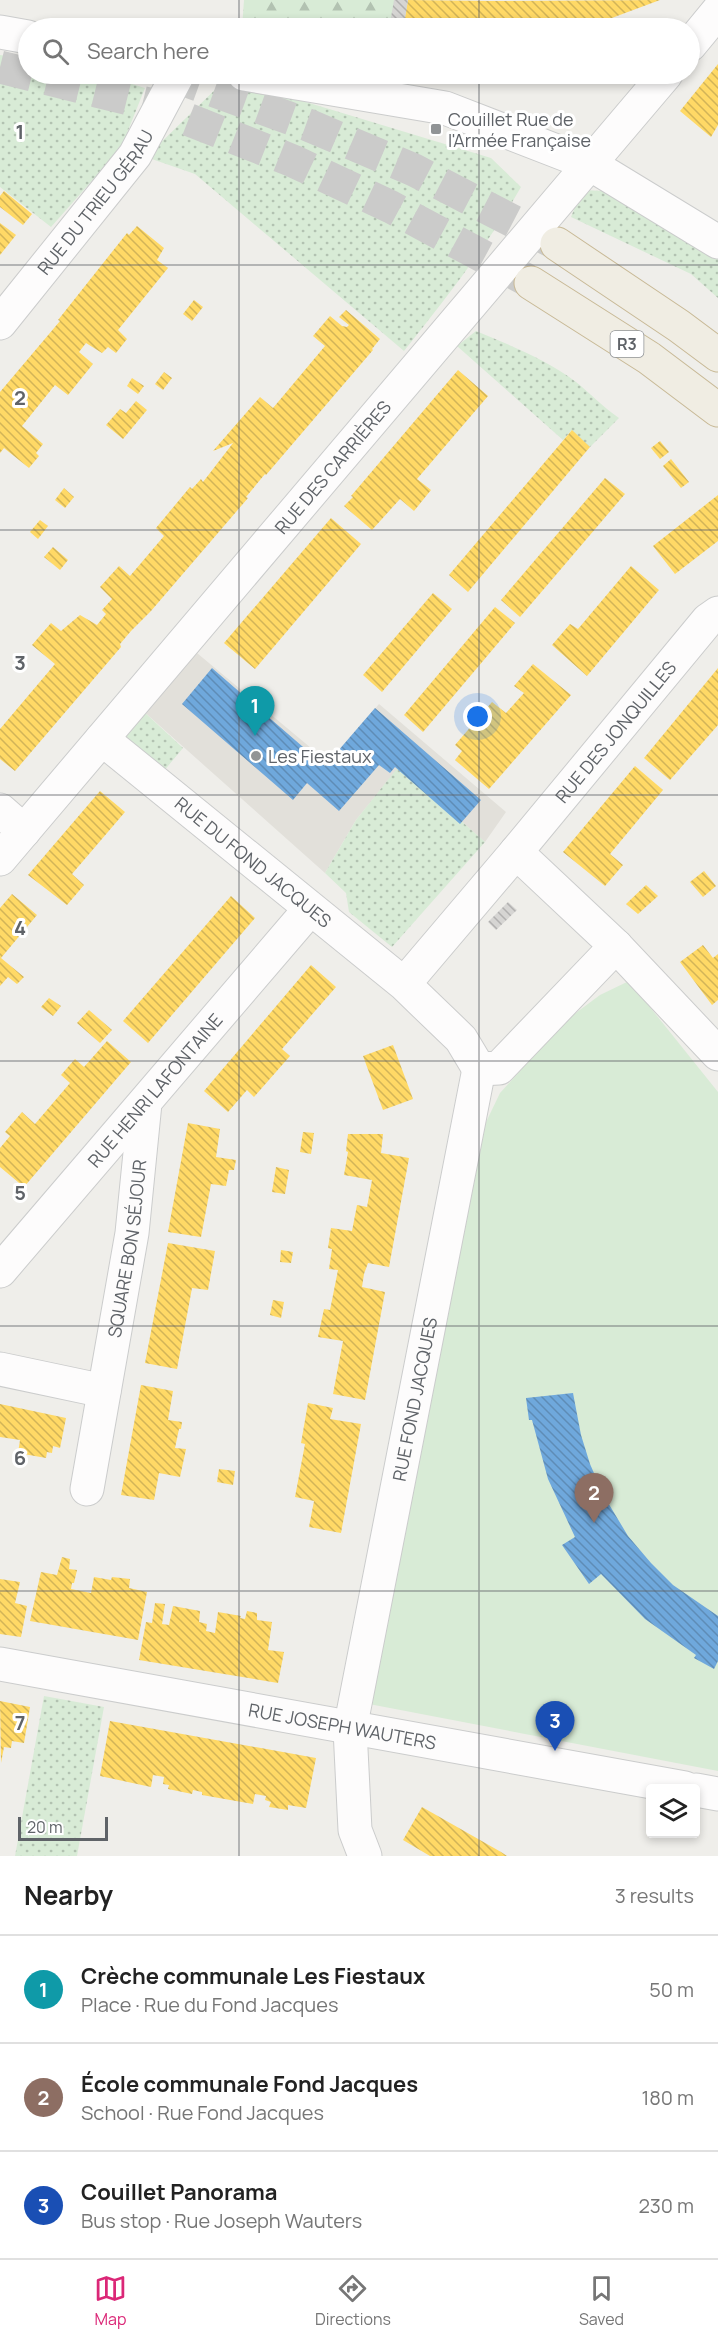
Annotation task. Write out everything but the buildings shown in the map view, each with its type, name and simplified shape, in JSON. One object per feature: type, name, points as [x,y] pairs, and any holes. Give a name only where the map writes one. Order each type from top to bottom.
[{"type":"highway","name":"R3","points":[[557,244],[718,355]]},
{"type":"highway","name":"R3","points":[[531,283],[650,358],[718,410]]},
{"type":"street","points":[[700,33],[718,11]]},
{"type":"street","points":[[0,32],[18,35]]},
{"type":"street","name":"RUE DU TRIEU GÉRAU","points":[[0,323],[135,155],[173,84]]},
{"type":"street","points":[[303,84],[445,108],[590,164],[718,242]]},
{"type":"street","name":"RUE DES CARRIÈRES","points":[[0,859],[658,84]]},
{"type":"street","name":"RUE DES JONQUILLES","points":[[404,984],[708,621],[718,614]]},
{"type":"street","name":"RUE DU FOND JACQUES","points":[[102,739],[404,984],[461,1039],[479,1069]]},
{"type":"street","points":[[0,810],[24,831]]},
{"type":"street","points":[[516,852],[616,946],[718,1054]]},
{"type":"street","name":"RUE HENRI LAFONTAINE","points":[[0,1270],[310,909]]},
{"type":"street","points":[[479,1069],[499,1068],[616,946]]},
{"type":"street","name":"RUE FOND JACQUES","points":[[365,1856],[355,1830],[350,1729],[479,1069]]},
{"type":"street","name":"SQUARE BON SÉJOUR","points":[[87,1489],[132,1233],[145,1103]]},
{"type":"street","points":[[0,1369],[104,1391]]},
{"type":"street","name":"RUE JOSEPH WAUTERS","points":[[0,1664],[662,1784]]},
{"type":"street","points":[[700,1791],[718,1794]]},
{"type":"shaded area","name":"Les Fiestaux","points":[[197,653],[329,763],[379,704],[506,812],[485,842],[399,767],[356,820],[325,873],[142,710]]},
{"type":"green space","points":[[244,0],[408,0],[404,18],[243,18]]},
{"type":"green space","points":[[0,55],[18,58],[18,84],[132,84],[145,88],[121,148],[51,227],[0,187]]},
{"type":"green space","points":[[221,84],[247,84],[491,158],[521,187],[480,251],[404,351],[195,174],[146,157]]},
{"type":"green space","points":[[582,190],[605,191],[718,256],[718,298],[691,274],[571,217]]},
{"type":"green space","points":[[476,331],[552,366],[576,382],[619,418],[590,447],[571,431],[563,440],[457,346]]},
{"type":"green space","points":[[142,710],[183,748],[163,772],[121,735]]},
{"type":"green space","points":[[399,766],[485,842],[392,947],[349,912],[346,893],[325,873],[356,820]]},
{"type":"green space","points":[[629,981],[718,1092],[718,1771],[369,1704],[476,1143],[500,1093],[565,1021],[600,995]]},
{"type":"green space","points":[[44,1696],[104,1707],[77,1856],[15,1856]]},
{"type":"tunnel","points":[[0,67],[18,71]]},
{"type":"tunnel","points":[[68,84],[149,104],[293,161],[391,207],[527,280]]},
{"type":"tunnel","points":[[195,84],[308,125],[414,170],[557,244]]},
{"type":"place","name":"Couillet Rue de l'Armée Française","points":[[436,129]]},
{"type":"place","name":"Crèche communale Les Fiestaux","points":[[255,736]]},
{"type":"place","name":"Les Fiestaux","points":[[256,756]]},
{"type":"place","name":"École communale Fond Jacques","points":[[594,1523]]},
{"type":"place","name":"Couillet Panorama","points":[[555,1751]]}]
